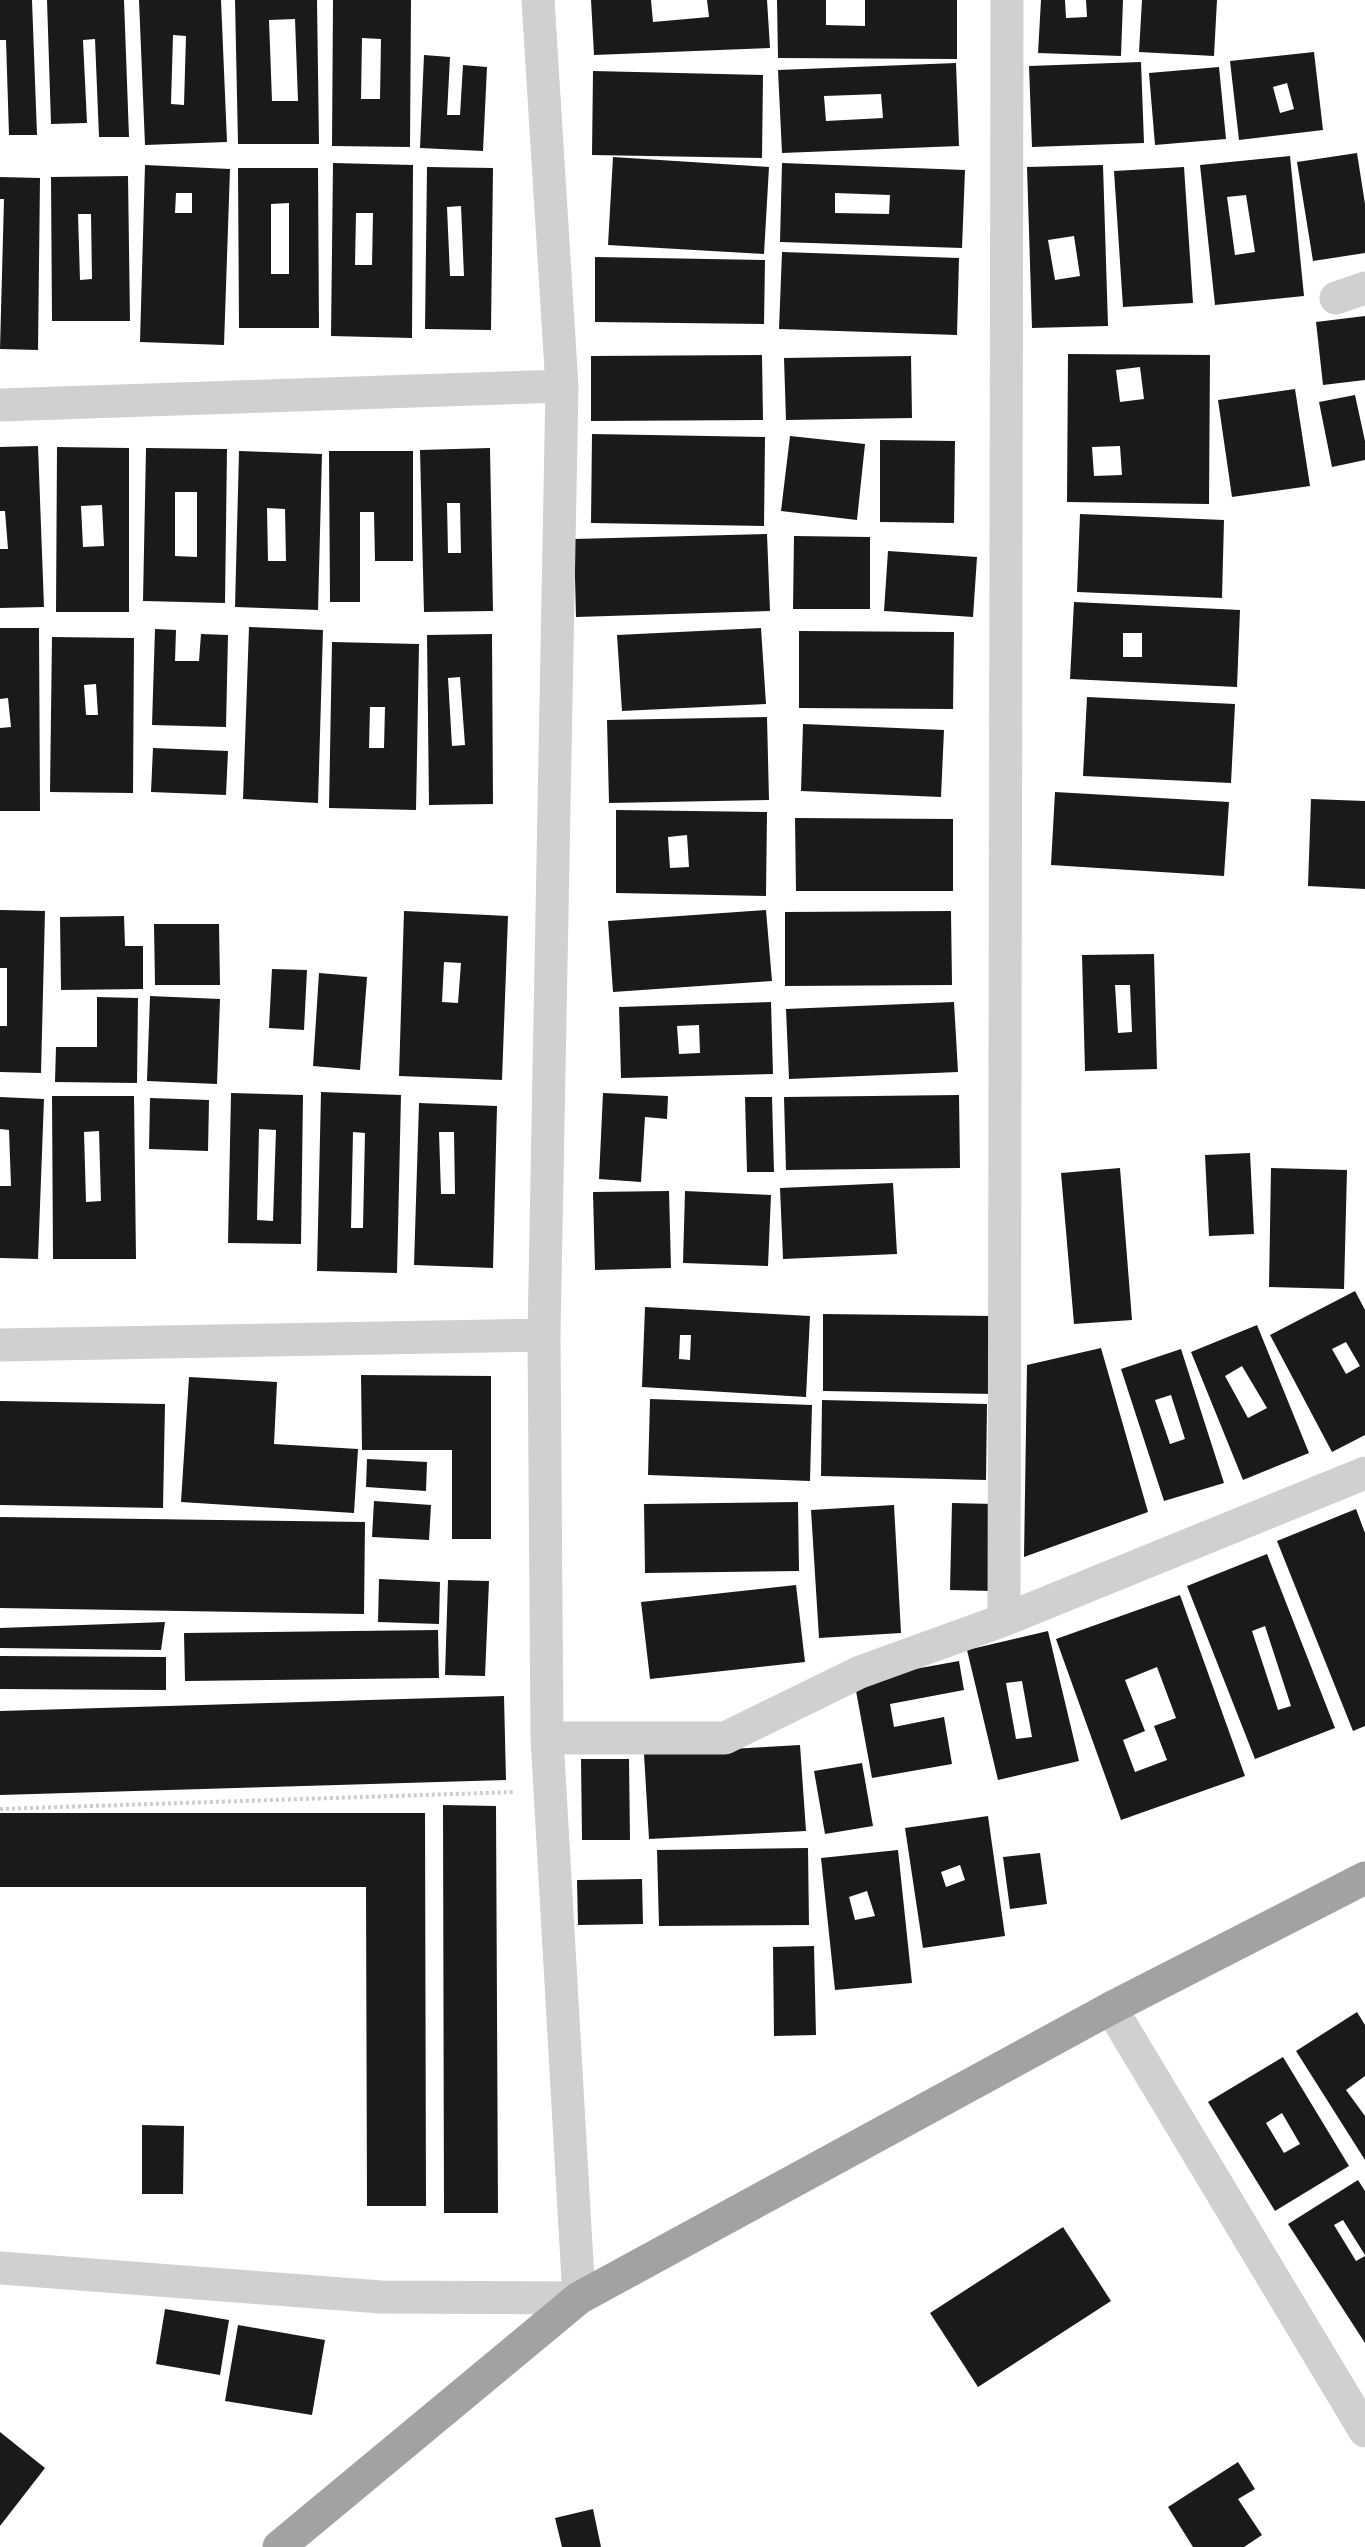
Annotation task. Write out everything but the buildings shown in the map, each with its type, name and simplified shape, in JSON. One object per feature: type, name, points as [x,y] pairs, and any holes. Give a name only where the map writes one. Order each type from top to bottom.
[{"type":"highway","points":[[279,2547],[579,2298],[1111,2008],[1365,1878]]},
{"type":"street","points":[[0,2268],[381,2297],[579,2298],[547,1738],[544,1335],[562,386],[538,0]]},
{"type":"street","points":[[1004,1620],[1007,0]]},
{"type":"street","points":[[0,405],[562,386]]},
{"type":"street","points":[[0,1345],[544,1335]]},
{"type":"street","points":[[547,1738],[725,1738],[860,1672],[1004,1620],[1365,1473]]},
{"type":"street","points":[[1111,2008],[1363,2424]]},
{"type":"path","points":[[0,1809],[550,1791]]}]
